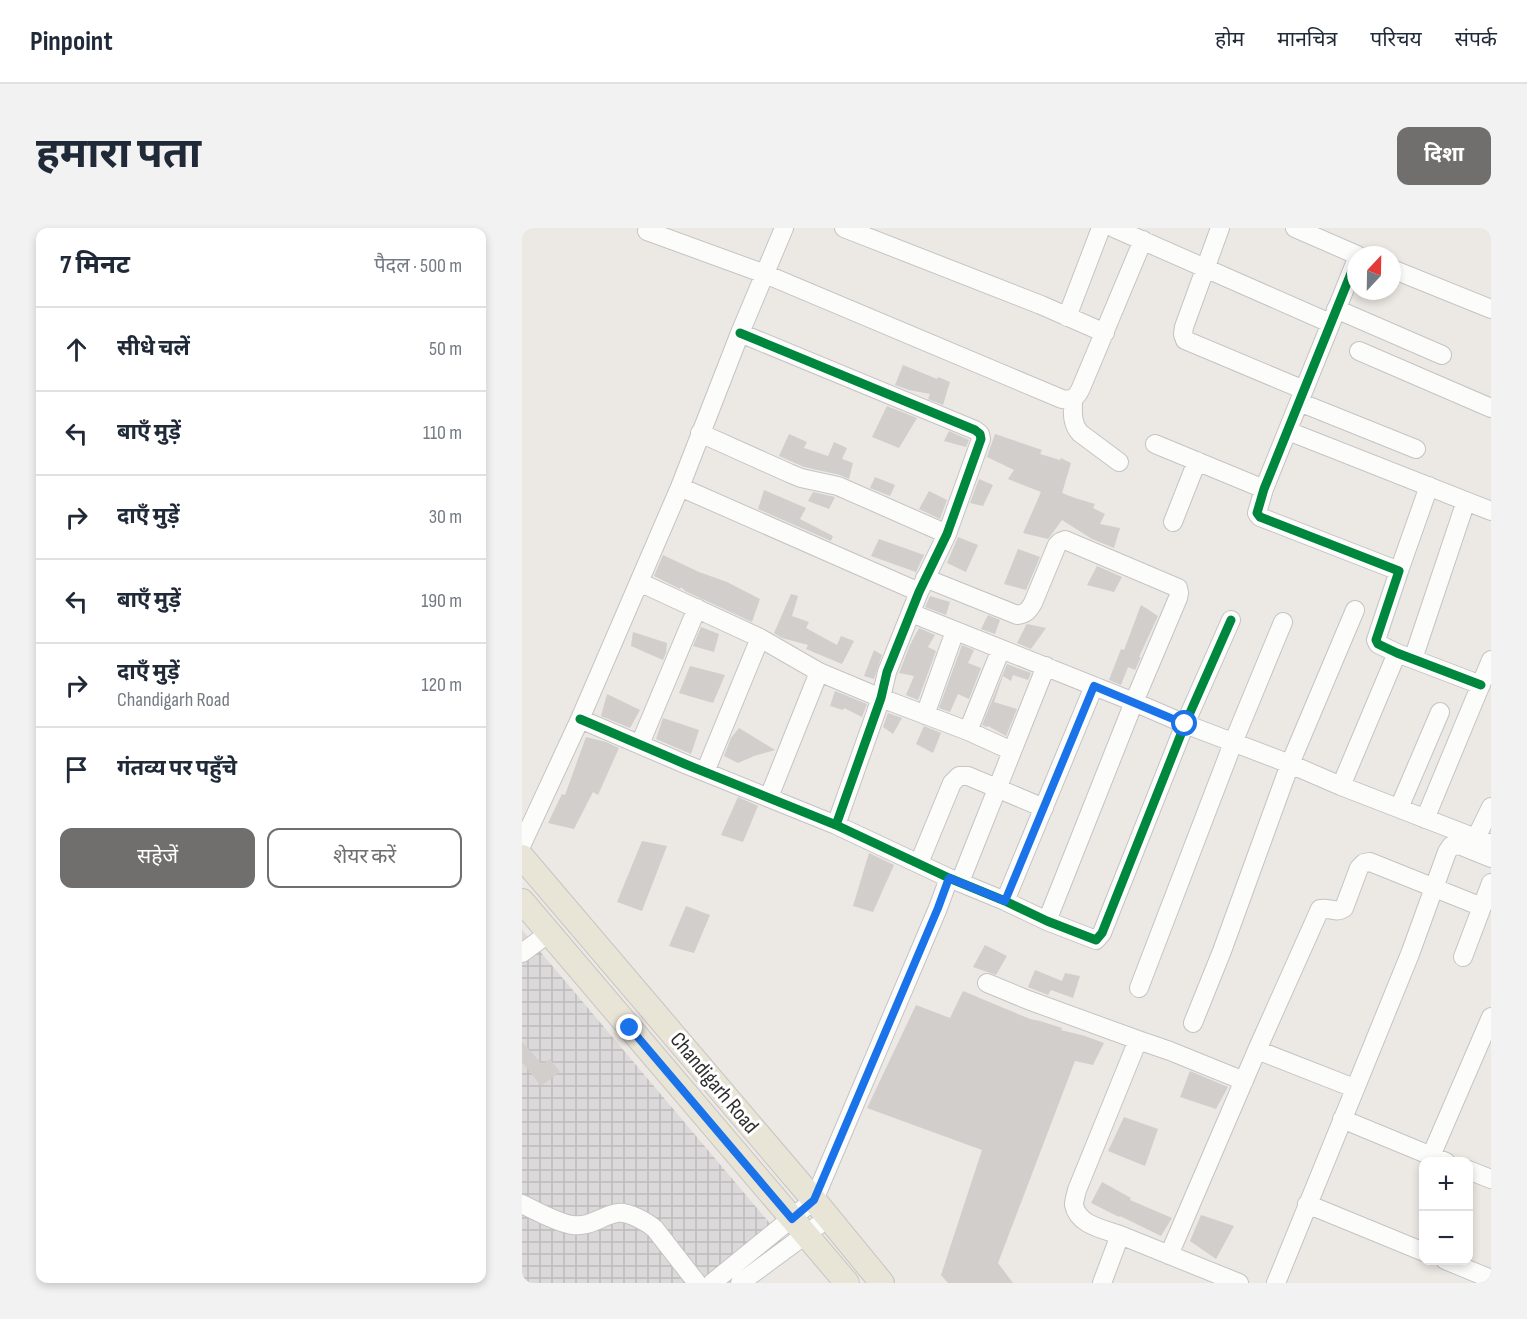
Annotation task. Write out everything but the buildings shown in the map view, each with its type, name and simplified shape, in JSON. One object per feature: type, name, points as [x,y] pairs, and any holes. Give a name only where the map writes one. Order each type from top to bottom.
[{"type":"main road","name":"Chandigarh Road","points":[[522,857],[882,1283]]},
{"type":"main road","name":"Chandigarh Road","points":[[522,901],[847,1283]]},
{"type":"street","points":[[522,844],[580,719],[680,487],[784,228]]},
{"type":"street","points":[[844,228],[1105,333]]},
{"type":"street","points":[[1068,317],[1101,228]]},
{"type":"street","points":[[1114,228],[1205,268],[1442,355]]},
{"type":"street","points":[[1220,228],[1184,327],[1185,340],[1416,449]]},
{"type":"street","points":[[1295,228],[1347,250]]},
{"type":"street","points":[[647,231],[765,274],[1068,400],[1077,395],[1081,388],[1143,240]]},
{"type":"street","points":[[1401,273],[1491,309]]},
{"type":"street","points":[[1347,283],[1264,489],[1257,513],[1260,517],[1400,571]]},
{"type":"street","points":[[740,333],[964,426],[980,434],[981,439],[947,534],[922,585],[887,672],[881,698],[836,825]]},
{"type":"street","points":[[1359,351],[1491,408]]},
{"type":"street","points":[[1073,398],[1075,428],[1119,462]]},
{"type":"street","points":[[1288,431],[1491,511]]},
{"type":"street","points":[[700,433],[801,478],[838,486],[947,534]]},
{"type":"street","points":[[1155,444],[1264,489]]},
{"type":"street","points":[[1173,522],[1197,461]]},
{"type":"street","points":[[1429,486],[1376,639],[1383,647],[1481,685]]},
{"type":"street","points":[[680,487],[922,585],[1017,615],[1024,614],[1034,603],[1057,545],[1065,540],[1178,588],[1178,598],[1047,921]]},
{"type":"street","points":[[1341,786],[1405,656],[1466,501]]},
{"type":"street","points":[[639,582],[760,638],[819,672],[968,731],[1012,751]]},
{"type":"street","points":[[640,744],[697,608]]},
{"type":"street","points":[[1193,1023],[1222,951],[1290,764],[1355,609]]},
{"type":"street","points":[[912,614],[1483,841],[1491,807]]},
{"type":"street","points":[[580,719],[836,825],[954,880],[1096,940],[1100,937],[1185,724],[1231,620]]},
{"type":"street","points":[[1139,988],[1233,743],[1283,622]]},
{"type":"street","points":[[925,715],[955,631]]},
{"type":"street","points":[[705,772],[760,638]]},
{"type":"street","points":[[968,731],[1001,649]]},
{"type":"street","points":[[1425,819],[1491,660]]},
{"type":"street","points":[[711,1283],[799,1226],[821,1209],[938,908],[998,789],[1046,666]]},
{"type":"street","points":[[769,797],[819,672]]},
{"type":"street","points":[[1005,901],[1094,686]]},
{"type":"street","points":[[1399,808],[1440,712]]},
{"type":"street","points":[[918,863],[952,783],[959,776],[968,776],[1044,808]]},
{"type":"street","points":[[1276,1283],[1410,954],[1447,852],[1451,846],[1459,845],[1491,858]]},
{"type":"street","points":[[1169,1255],[1320,909],[1339,911],[1344,908],[1359,868],[1364,863],[1370,862],[1482,907]]},
{"type":"street","points":[[1463,957],[1491,883]]},
{"type":"street","points":[[522,953],[549,933]]},
{"type":"street","points":[[987,983],[1244,1081]]},
{"type":"street","points":[[1440,1157],[1491,1017]]},
{"type":"street","points":[[1138,1040],[1077,1190],[1074,1203],[1079,1216],[1092,1225],[1239,1283]]},
{"type":"street","points":[[1257,1050],[1354,1088]]},
{"type":"street","points":[[1342,1119],[1434,1157]]},
{"type":"street","points":[[1473,1172],[1491,1179]]},
{"type":"street","points":[[522,1204],[571,1226],[586,1226],[625,1212],[655,1229],[697,1283]]},
{"type":"street","points":[[1307,1204],[1419,1250]]},
{"type":"street","points":[[740,1283],[799,1226]]},
{"type":"street","points":[[1102,1283],[1120,1235]]},
{"type":"street","points":[[1457,1265],[1491,1279]]},
{"type":"shaded area","points":[[522,930],[789,1246],[741,1283],[522,1283]]},
{"type":"cycle path","points":[[1347,283],[1264,489],[1257,513],[1260,517],[1399,571],[1376,640],[1378,644],[1481,685]]},
{"type":"cycle path","points":[[740,333],[975,430],[980,434],[981,439],[947,534],[919,592],[887,672],[881,698],[836,825]]},
{"type":"cycle path","points":[[580,719],[836,825],[949,878],[1096,940],[1102,933],[1185,724],[1231,620]]},
{"type":"route","points":[[630,1028],[792,1219],[814,1200],[949,878],[1005,901],[1094,686],[1185,724]]}]
